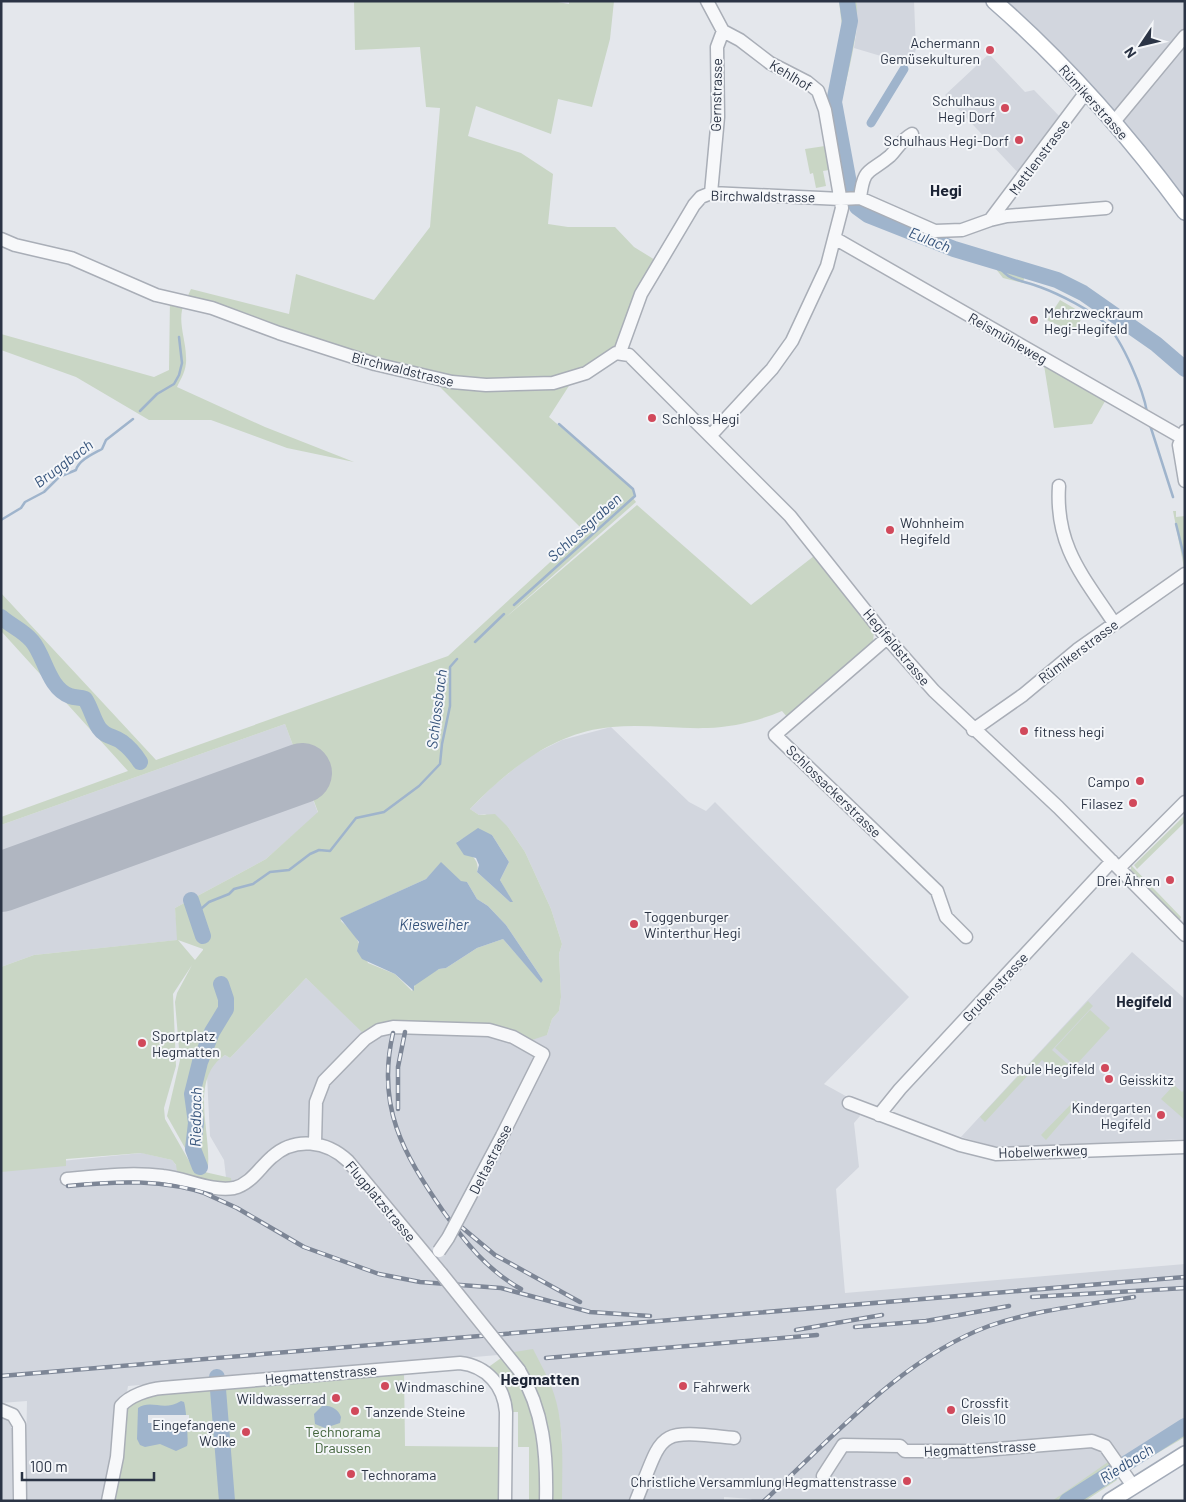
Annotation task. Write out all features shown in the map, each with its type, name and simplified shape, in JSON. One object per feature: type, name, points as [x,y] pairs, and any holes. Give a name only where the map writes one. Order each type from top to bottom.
[{"type":"main road","name":"Rümikerstrasse","points":[[994,1],[1086,92],[1185,212]]},
{"type":"main road","points":[[1110,1501],[1129,1480],[1185,1454]]},
{"type":"street","points":[[707,1],[723,31]]},
{"type":"street","name":"Gernstrasse","points":[[711,193],[718,117],[717,47],[723,31]]},
{"type":"street","name":"Kehlhof","points":[[723,31],[740,40],[775,66],[807,82],[818,91],[851,198]]},
{"type":"street","points":[[1113,123],[1185,36]]},
{"type":"street","name":"Mettlenstrasse","points":[[990,220],[1086,92]]},
{"type":"street","points":[[711,435],[788,348],[824,273],[851,198],[867,171],[889,156],[900,142],[912,134]]},
{"type":"street","name":"Birchwaldstrasse","points":[[1,239],[15,245],[71,258],[156,295],[212,308],[279,333],[376,364],[452,382],[486,385],[553,383],[580,375],[620,352],[641,294],[694,205],[701,197],[711,193],[851,198]]},
{"type":"street","name":"Mettlenstrasse","points":[[851,198],[936,231],[962,230],[1007,216],[1106,208]]},
{"type":"street","name":"Reismühleweg","points":[[836,238],[1183,434],[1179,447],[1185,481]]},
{"type":"street","name":"Hegifeldstrasse","points":[[620,352],[627,354],[639,363],[790,516],[888,638],[930,686],[974,730],[1058,807],[1185,935]]},
{"type":"street","points":[[1059,486],[1058,514],[1065,541],[1076,564],[1114,623]]},
{"type":"street","name":"Rümikerstrasse","points":[[974,730],[1114,623],[1185,574]]},
{"type":"street","name":"Schlossackerstrasse","points":[[888,638],[775,735],[937,891],[946,917],[966,937]]},
{"type":"street","name":"Grubenstrasse","points":[[879,1115],[894,1096],[1116,864],[1185,802]]},
{"type":"street","name":"Deltastrasse","points":[[315,1144],[316,1102],[322,1085],[361,1042],[379,1030],[401,1027],[489,1030],[513,1038],[543,1054],[448,1238],[434,1255]]},
{"type":"street","name":"Hobelwerkweg","points":[[849,1103],[960,1145],[996,1154],[1185,1146]]},
{"type":"street","name":"Flugplatzstrasse","points":[[67,1179],[154,1175],[178,1178],[220,1188],[232,1188],[248,1181],[280,1150],[297,1144],[315,1144],[335,1150],[348,1161],[434,1255],[441,1273],[519,1370],[532,1394],[543,1431],[546,1458],[546,1501]]},
{"type":"street","name":"Hegmattenstrasse","points":[[108,1501],[117,1457],[119,1416],[122,1404],[156,1388],[460,1363],[476,1367],[487,1373],[496,1383],[505,1402],[505,1501]]},
{"type":"street","points":[[1,1410],[13,1415],[20,1427],[20,1501]]},
{"type":"street","points":[[636,1501],[654,1453],[666,1438],[679,1434],[734,1438]]},
{"type":"street","name":"Hegmattenstrasse","points":[[823,1476],[843,1445],[900,1446],[905,1451],[934,1452],[1092,1441],[1105,1446],[1129,1480]]},
{"type":"shaded area","points":[[856,1],[914,1],[916,49],[911,65],[854,48],[857,27]]},
{"type":"shaded area","points":[[994,1],[1185,1],[1185,208],[1173,196]]},
{"type":"shaded area","name":"Schulhaus Hegi Dorf","points":[[989,54],[1025,92],[1034,90],[1065,122],[1023,178],[945,95]]},
{"type":"shaded area","points":[[285,724],[318,813],[266,859],[175,908],[178,940],[34,955],[1,967],[1,825]]},
{"type":"shaded area","points":[[611,727],[689,802],[706,811],[715,802],[909,997],[824,1084],[862,1105],[859,1113],[860,1116],[854,1123],[859,1167],[836,1189],[845,1293],[1185,1264],[1185,1426],[1067,1501],[749,1501],[752,1499],[724,1497],[724,1501],[562,1501],[562,1438],[559,1416],[534,1352],[128,1386],[108,1501],[25,1501],[27,1401],[1,1403],[1,1167],[142,1153],[172,1160],[191,1185],[228,1195],[224,1160],[210,1136],[207,1076],[214,1063],[225,1055],[230,1058],[306,978],[363,1032],[547,1035],[552,1019],[559,1011],[561,997],[559,954],[562,944],[551,909],[525,852],[508,827],[485,814],[479,815],[470,809],[493,786],[530,756],[562,740]]},
{"type":"shaded area","name":"Schule Hegifeld","points":[[1132,952],[1185,999],[1185,1139],[1018,1147],[992,1146],[961,1137]]},
{"type":"shaded area","points":[[1,1417],[7,1419],[13,1430],[12,1501],[1,1501]]},
{"type":"green space","points":[[354,1],[552,1],[569,4],[569,1],[614,1],[610,39],[592,107],[558,99],[551,134],[476,106],[468,136],[521,153],[553,174],[548,224],[568,227],[615,227],[634,247],[660,263],[620,352],[574,378],[549,417],[633,489],[635,496],[633,498],[636,502],[505,618],[637,505],[751,605],[814,556],[874,631],[873,643],[788,718],[782,711],[745,723],[717,727],[624,726],[591,730],[571,736],[534,755],[500,780],[470,809],[479,815],[495,814],[508,827],[525,852],[551,909],[562,944],[559,954],[561,997],[559,1011],[552,1019],[547,1035],[529,1041],[499,1028],[364,1034],[306,978],[230,1058],[225,1055],[214,1065],[208,1077],[205,1091],[204,1106],[208,1166],[204,1168],[194,1164],[167,1116],[180,1060],[175,1002],[177,993],[192,965],[173,994],[176,1066],[164,1108],[165,1119],[192,1166],[196,1170],[231,1178],[232,1188],[178,1178],[176,1165],[172,1160],[141,1153],[66,1159],[66,1166],[1,1172],[1,967],[34,955],[177,940],[175,908],[266,859],[318,812],[285,724],[1,825],[1,817],[128,771],[1,631],[1,593],[156,760],[448,656],[584,531],[431,378],[185,302],[191,289],[289,314],[296,274],[374,300],[430,227],[440,108],[426,107],[420,47],[355,50]],"holes":[[[476,831],[492,835],[509,862],[500,880],[512,902],[477,872],[478,867],[475,859],[457,842]],[[441,863],[461,882],[467,882],[477,899],[488,906],[506,925],[543,980],[541,982],[503,939],[477,948],[446,968],[439,969],[417,981],[412,991],[395,974],[368,963],[354,933],[341,921],[343,917],[426,879]],[[178,940],[203,949],[195,960]]]},
{"type":"green space","points":[[839,1],[856,1],[857,5],[853,50],[843,95],[839,95],[856,197],[864,208],[947,242],[1059,278],[1174,351],[1185,361],[1185,377],[1130,329],[1111,315],[1069,291],[1025,274],[1023,283],[1003,278],[992,264],[943,250],[860,214],[847,198],[830,95],[842,27]]},
{"type":"green space","points":[[825,146],[829,170],[823,171],[826,186],[816,188],[813,173],[810,174],[805,149]]},
{"type":"green space","points":[[170,298],[185,302],[182,309],[181,322],[186,350],[186,365],[177,387],[265,427],[354,462],[287,448],[211,420],[149,420],[76,377],[1,350],[1,334],[154,377],[169,370]]},
{"type":"green space","points":[[1060,300],[1084,314],[1074,332],[1047,320]]},
{"type":"green space","points":[[1043,359],[1108,396],[1092,424],[1054,428]]},
{"type":"green space","points":[[1173,511],[1176,511],[1176,517],[1185,516],[1185,573]]},
{"type":"green space","points":[[1185,815],[1185,822],[1137,869],[1134,865]]},
{"type":"green space","points":[[1131,865],[1181,917],[1180,920],[1131,870]]},
{"type":"green space","points":[[1088,1001],[1093,1006],[1052,1050],[1070,1066],[1060,1077],[1042,1060],[985,1122],[980,1117]]},
{"type":"green space","points":[[1090,1010],[1110,1028],[1075,1066],[1055,1048]]},
{"type":"green space","points":[[1174,1085],[1182,1092],[1185,1089],[1185,1120],[1161,1099]]},
{"type":"green space","points":[[1075,1100],[1078,1103],[1046,1140],[1041,1135]]},
{"type":"green space","points":[[533,1349],[550,1382],[558,1407],[562,1447],[562,1501],[529,1501],[529,1447],[518,1447],[518,1412],[506,1412],[483,1371],[508,1353]]},
{"type":"green space","name":"Technorama Draussen","points":[[404,1371],[405,1446],[506,1447],[505,1501],[112,1501],[127,1407],[152,1394]]},
{"type":"green space","points":[[1185,1418],[1185,1437],[1132,1468],[1126,1459],[1127,1456]]},
{"type":"green space","points":[[1108,1462],[1117,1480],[1085,1501],[1052,1501]]},
{"type":"green space","points":[[778,1499],[908,1499],[935,1501],[776,1501]]},
{"type":"water","points":[[478,828],[492,835],[509,862],[500,880],[513,902],[510,902],[477,872],[479,865],[476,858],[464,855],[456,843]]},
{"type":"water","name":"Kiesweiher","points":[[441,862],[461,881],[467,882],[477,899],[488,906],[506,925],[543,980],[541,983],[503,939],[477,948],[446,968],[439,969],[414,986],[414,991],[395,974],[362,959],[357,951],[359,942],[340,918],[426,879]]},
{"type":"water","points":[[181,1401],[184,1402],[186,1410],[187,1446],[176,1451],[160,1444],[145,1447],[140,1445],[137,1439],[138,1408],[148,1405],[163,1406]]},
{"type":"water","points":[[322,1406],[328,1406],[336,1410],[341,1417],[340,1423],[325,1428],[315,1424],[314,1414]]},
{"type":"pier","points":[[148,1415],[189,1415],[189,1423],[148,1423]]},
{"type":"waterway","name":"Eulach","points":[[847,1],[850,21],[834,102],[851,194],[857,207],[868,215],[954,249],[1057,280],[1083,293],[1156,344],[1185,369]]},
{"type":"waterway","points":[[871,123],[904,69]]},
{"type":"waterway","name":"Eulach","points":[[848,177],[850,172]]},
{"type":"waterway","points":[[996,261],[1004,273],[1014,279],[1066,298],[1107,325],[1132,366],[1147,412]]},
{"type":"waterway","name":"Bruggbach","points":[[140,411],[157,394],[174,384],[179,375],[182,363],[179,337]]},
{"type":"waterway","name":"Bruggbach","points":[[1,520],[21,508],[25,502],[44,492],[59,477],[76,470],[83,460],[102,449],[106,440],[133,419]]},
{"type":"waterway","name":"Schlossgraben","points":[[514,605],[635,496],[633,489],[559,424]]},
{"type":"waterway","points":[[1150,425],[1173,497]]},
{"type":"waterway","points":[[1176,524],[1185,560]]},
{"type":"waterway","name":"Schlossgraben","points":[[475,642],[504,614]]},
{"type":"waterway","name":"Riedbach","points":[[1,617],[32,641],[57,686],[70,696],[85,699],[101,731],[125,744],[140,762]]},
{"type":"waterway","name":"Schlossbach","points":[[195,914],[209,902],[229,894],[234,889],[253,884],[270,872],[289,870],[310,854],[319,850],[330,851],[356,818],[384,812],[419,786],[440,764],[450,706],[450,667],[457,659]]},
{"type":"waterway","name":"Riedbach","points":[[191,900],[203,936]]},
{"type":"waterway","name":"Riedbach","points":[[200,1167],[193,1149],[196,1123],[192,1094],[200,1062],[212,1032],[226,1009],[226,999],[221,984]]},
{"type":"waterway","name":"Riedbach","points":[[217,1377],[227,1501]]},
{"type":"waterway","name":"Riedbach","points":[[1067,1501],[1185,1426]]},
{"type":"runway","points":[[1,882],[302,773]]},
{"type":"railway","points":[[398,1109],[398,1067],[405,1032]]},
{"type":"railway","points":[[393,1033],[388,1084],[391,1107],[405,1149],[429,1190],[468,1244],[487,1264],[521,1289]]},
{"type":"railway","points":[[68,1186],[122,1182],[158,1184],[176,1186],[211,1195]]},
{"type":"railway","points":[[204,1193],[237,1208],[304,1247],[379,1274],[420,1282],[501,1288],[590,1312],[650,1316]]},
{"type":"railway","points":[[459,1225],[495,1255],[580,1302]]},
{"type":"railway","points":[[1,1376],[1185,1277]]},
{"type":"railway","points":[[1032,1297],[1185,1288]]},
{"type":"railway","points":[[764,1501],[869,1402],[897,1379],[957,1340],[1006,1320],[1061,1308],[1134,1297]]},
{"type":"railway","points":[[855,1327],[926,1321],[1009,1306]]},
{"type":"railway","points":[[796,1330],[882,1315]]},
{"type":"railway","points":[[546,1358],[817,1335]]},
{"type":"place","name":"Achermann Gemüsekulturen","points":[[990,50]]},
{"type":"place","name":"Schulhaus Hegi Dorf","points":[[1005,108]]},
{"type":"place","name":"Schulhaus Hegi-Dorf","points":[[1019,140]]},
{"type":"place","name":"Mehrzweckraum Hegi-Hegifeld","points":[[1034,320]]},
{"type":"place","name":"Schloss Hegi","points":[[652,418]]},
{"type":"place","name":"Wohnheim Hegifeld","points":[[890,530]]},
{"type":"place","name":"fitness hegi","points":[[1024,731]]},
{"type":"place","name":"Campo","points":[[1140,781]]},
{"type":"place","name":"Filasez","points":[[1133,803]]},
{"type":"place","name":"Drei Ähren","points":[[1170,880]]},
{"type":"place","name":"Toggenburger Winterthur Hegi","points":[[634,924]]},
{"type":"place","name":"Sportplatz Hegmatten","points":[[142,1043]]},
{"type":"place","name":"Schule Hegifeld","points":[[1105,1068]]},
{"type":"place","name":"Geisskitz","points":[[1109,1079]]},
{"type":"place","name":"Kindergarten Hegifeld","points":[[1161,1115]]},
{"type":"place","name":"Windmaschine","points":[[385,1386]]},
{"type":"place","name":"Fahrwerk","points":[[683,1386]]},
{"type":"place","name":"Wildwasserrad","points":[[336,1398]]},
{"type":"place","name":"Crossfit Gleis 10","points":[[951,1410]]},
{"type":"place","name":"Tanzende Steine","points":[[355,1411]]},
{"type":"place","name":"Eingefangene Wolke","points":[[246,1432]]},
{"type":"place","name":"Technorama","points":[[351,1474]]},
{"type":"place","name":"Christliche Versammlung Hegmattenstrasse","points":[[907,1481]]},
{"type":"district","name":"Hegi","points":[[946,189]]},
{"type":"district","name":"Hegifeld","points":[[1144,1001]]},
{"type":"district","name":"Hegmatten","points":[[540,1378]]}]
